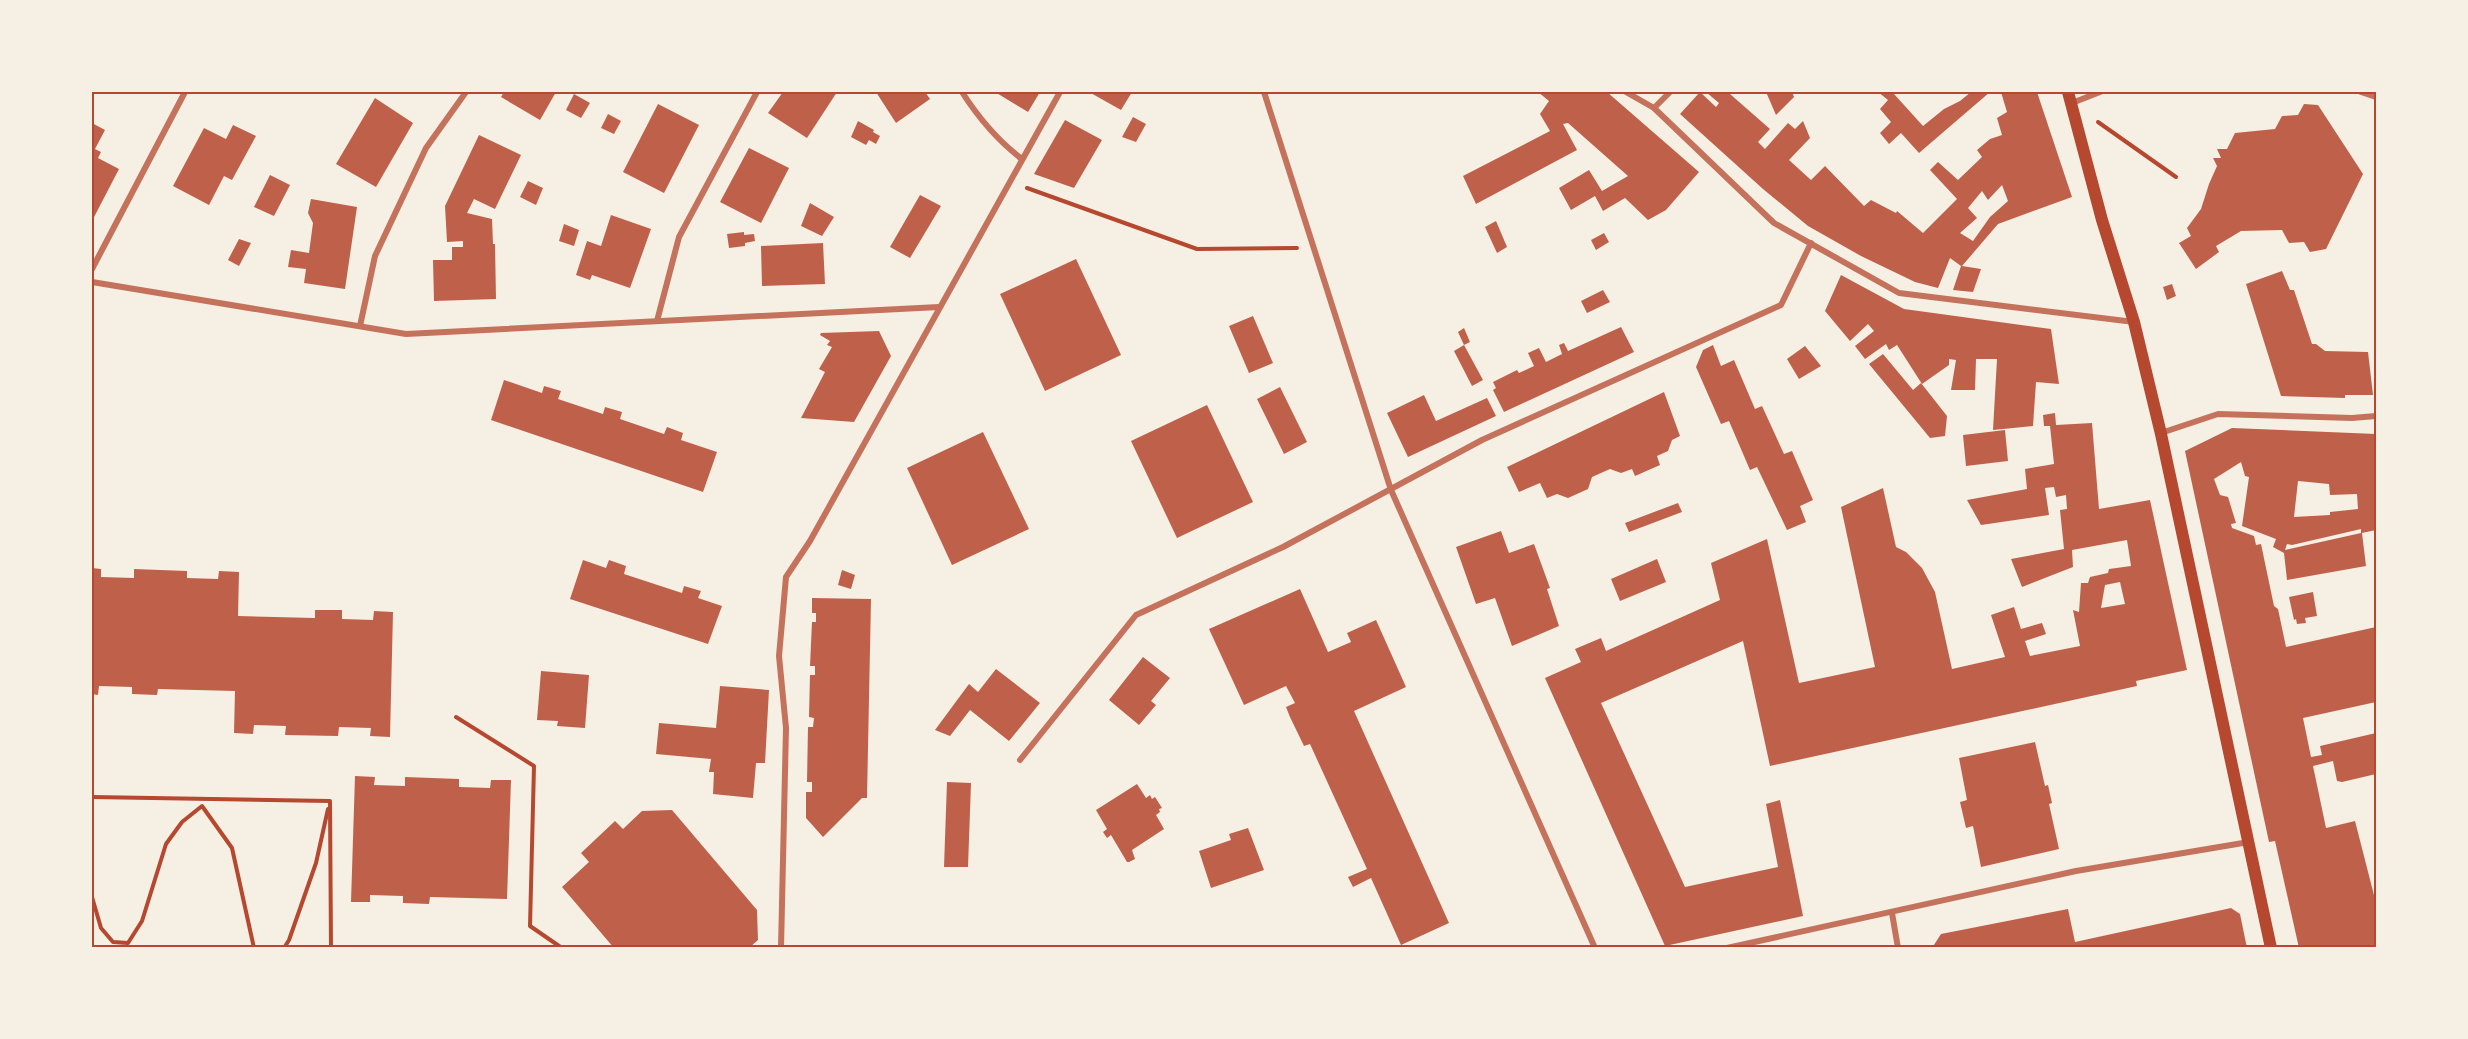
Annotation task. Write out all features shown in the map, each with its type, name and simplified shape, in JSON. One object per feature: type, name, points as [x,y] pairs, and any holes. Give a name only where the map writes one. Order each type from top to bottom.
[{"type":"main road","points":[[2070,98],[2102,220],[2134,322],[2161,434],[2271,948]]},
{"type":"street","points":[[92,269],[186,92]]},
{"type":"street","points":[[360,326],[375,256],[426,148],[466,92]]},
{"type":"street","points":[[657,321],[679,237],[757,92]]},
{"type":"street","points":[[962,92],[973,110],[1007,148],[1022,159]]},
{"type":"street","points":[[781,948],[786,728],[779,656],[786,577],[810,541],[1060,92]]},
{"type":"street","points":[[1264,92],[1391,490],[1595,948]]},
{"type":"street","points":[[1626,92],[1654,108],[1774,223],[1899,293],[2134,322]]},
{"type":"street","points":[[1654,108],[1670,92]]},
{"type":"street","points":[[2070,98],[2100,92]]},
{"type":"street","points":[[2361,92],[2376,97]]},
{"type":"street","points":[[1020,760],[1136,615],[1283,546],[1482,440],[1781,305],[1810,243]]},
{"type":"street","points":[[92,282],[406,334],[939,307]]},
{"type":"street","points":[[2161,434],[2217,414],[2352,418],[2376,416]]},
{"type":"street","points":[[1727,948],[2076,871],[2248,842]]},
{"type":"street","points":[[1892,913],[1898,948]]},
{"type":"path","points":[[2070,98],[2176,177]]},
{"type":"path","points":[[1009,182],[1197,249],[1314,248]]},
{"type":"path","points":[[456,717],[534,766],[530,926],[562,948]]},
{"type":"path","points":[[92,797],[330,801]]},
{"type":"path","points":[[284,948],[289,940],[316,863],[330,801]]},
{"type":"path","points":[[330,801],[331,948]]},
{"type":"path","points":[[92,897],[101,928],[113,942],[128,943],[142,921],[166,844],[182,822],[202,806],[232,848],[254,948]]},
{"type":"building","points":[[504,92],[556,92],[540,120],[501,97]]},
{"type":"building","points":[[783,92],[837,92],[807,138],[768,113]]},
{"type":"building","points":[[876,92],[925,92],[930,99],[896,123]]},
{"type":"building","points":[[995,92],[1040,92],[1028,112]]},
{"type":"building","points":[[1089,92],[1132,92],[1121,110]]},
{"type":"building","points":[[1538,92],[1607,92],[1699,172],[1666,210],[1648,220],[1625,198],[1603,211],[1595,196],[1571,210],[1559,188],[1589,170],[1602,191],[1628,176],[1568,123],[1563,124],[1577,150],[1476,204],[1463,176],[1550,131],[1540,114],[1549,101]]},
{"type":"building","points":[[1700,92],[1716,107],[1719,103],[1706,92],[1732,92],[1730,94],[1770,129],[1758,142],[1765,149],[1788,123],[1795,129],[1803,121],[1810,138],[1789,160],[1811,180],[1825,166],[1864,206],[1871,200],[1896,213],[1897,211],[1923,233],[1957,199],[1930,170],[1938,162],[1958,180],[1982,157],[1977,150],[1990,139],[2002,135],[1997,118],[2007,112],[2001,92],[2037,92],[2072,197],[1998,224],[1962,266],[1981,269],[1973,292],[1953,290],[1961,266],[1950,258],[1938,288],[1915,282],[1861,256],[1808,226],[1680,114]],"holes":[[[2002,185],[2008,201],[1990,217],[1973,241],[1960,233],[1977,218],[1968,208],[1982,191],[1988,200]]]},
{"type":"building","points":[[1766,92],[1792,92],[1794,97],[1776,115]]},
{"type":"building","points":[[1878,92],[1894,94],[1923,126],[1971,92],[1990,92],[1919,153],[1901,133],[1889,144],[1880,133],[1891,122],[1880,109],[1888,100]]},
{"type":"building","points":[[574,94],[590,103],[581,118],[566,110]]},
{"type":"building","points":[[375,98],[413,123],[376,187],[336,164]]},
{"type":"building","points":[[658,104],[699,125],[664,193],[623,172]]},
{"type":"building","points":[[2304,104],[2318,105],[2363,174],[2326,249],[2310,252],[2304,242],[2289,243],[2282,230],[2241,231],[2216,246],[2219,252],[2196,269],[2179,243],[2191,236],[2187,228],[2201,209],[2217,166],[2213,158],[2221,158],[2217,149],[2227,149],[2235,133],[2275,129],[2282,116],[2298,115]]},
{"type":"building","points":[[608,114],[621,121],[614,134],[601,128]]},
{"type":"building","points":[[1133,117],[1146,124],[1136,142],[1122,137]]},
{"type":"building","points":[[1065,120],[1102,140],[1074,188],[1034,174]]},
{"type":"building","points":[[858,121],[880,136],[876,144],[869,140],[866,145],[851,137]]},
{"type":"building","points":[[92,123],[105,130],[95,149],[101,152],[98,158],[119,169],[92,221]]},
{"type":"building","points":[[233,125],[256,136],[232,180],[224,176],[209,205],[173,186],[204,128],[226,139]]},
{"type":"building","points":[[479,135],[521,155],[495,209],[474,199],[467,213],[492,219],[496,299],[434,301],[433,260],[452,260],[452,247],[463,247],[463,241],[447,242],[445,206]]},
{"type":"building","points":[[749,148],[789,168],[761,223],[720,202]]},
{"type":"building","points":[[270,175],[290,185],[274,216],[254,207]]},
{"type":"building","points":[[528,181],[543,188],[536,205],[520,197]]},
{"type":"building","points":[[920,195],[941,206],[910,258],[890,247]]},
{"type":"building","points":[[311,199],[357,207],[345,289],[304,283],[306,269],[288,267],[291,250],[309,253],[313,223],[308,213]]},
{"type":"building","points":[[810,203],[834,217],[822,236],[801,226]]},
{"type":"building","points":[[611,215],[651,229],[630,288],[592,275],[590,280],[576,275],[587,241],[601,246]]},
{"type":"building","points":[[1496,221],[1507,247],[1497,253],[1485,227]]},
{"type":"building","points":[[564,224],[579,230],[574,246],[559,241]]},
{"type":"building","points":[[744,232],[744,235],[754,234],[755,241],[745,243],[745,246],[729,248],[727,234]]},
{"type":"building","points":[[1604,233],[1609,242],[1596,250],[1591,240]]},
{"type":"building","points":[[239,239],[251,243],[239,266],[228,260]]},
{"type":"building","points":[[823,243],[825,284],[762,286],[761,246]]},
{"type":"building","points":[[1076,259],[1121,355],[1045,391],[1000,294]]},
{"type":"building","points":[[2282,271],[2290,290],[2294,290],[2312,344],[2316,344],[2325,351],[2368,352],[2373,395],[2345,395],[2345,398],[2281,396],[2246,284]]},
{"type":"building","points":[[1841,275],[1904,309],[2051,329],[2059,384],[2036,382],[2033,426],[1993,430],[1997,359],[1976,359],[1975,390],[1951,390],[1956,360],[1949,359],[1949,365],[1922,384],[1897,345],[1889,350],[1886,344],[1865,359],[1855,346],[1874,331],[1868,324],[1850,341],[1825,311]]},
{"type":"building","points":[[2172,284],[2176,296],[2167,300],[2163,287]]},
{"type":"building","points":[[1603,290],[1610,302],[1587,313],[1581,301]]},
{"type":"building","points":[[1253,316],[1273,363],[1249,373],[1229,326]]},
{"type":"building","points":[[1621,327],[1634,352],[1504,412],[1493,390],[1496,388],[1493,382],[1517,370],[1519,373],[1534,366],[1528,353],[1539,348],[1546,362],[1562,354],[1559,345],[1564,343],[1568,351]]},
{"type":"building","points":[[1464,328],[1470,342],[1464,345],[1458,332]]},
{"type":"building","points":[[879,331],[891,356],[854,422],[801,418],[825,372],[819,369],[832,347],[827,345],[830,341],[820,335],[821,333]]},
{"type":"building","points":[[1464,345],[1483,380],[1472,386],[1454,351]]},
{"type":"building","points":[[1713,345],[1721,366],[1734,360],[1755,409],[1762,406],[1784,454],[1792,451],[1813,500],[1800,506],[1806,522],[1787,530],[1757,467],[1750,470],[1729,421],[1721,424],[1696,367],[1703,350]]},
{"type":"building","points":[[1805,346],[1821,366],[1799,379],[1787,359]]},
{"type":"building","points":[[1883,354],[1913,390],[1921,383],[1947,416],[1945,436],[1930,438],[1869,364]]},
{"type":"building","points":[[504,380],[542,393],[544,386],[561,391],[558,399],[603,414],[605,407],[622,412],[620,419],[664,434],[667,427],[683,433],[681,440],[717,452],[703,492],[491,420]]},
{"type":"building","points":[[1280,387],[1307,442],[1284,454],[1257,399]]},
{"type":"building","points":[[1664,392],[1680,436],[1672,440],[1668,451],[1657,456],[1660,465],[1635,476],[1632,469],[1621,473],[1610,469],[1592,477],[1588,489],[1568,498],[1557,494],[1547,498],[1540,483],[1519,492],[1507,467]]},
{"type":"building","points":[[1424,395],[1436,421],[1487,398],[1496,416],[1408,457],[1387,413]]},
{"type":"building","points":[[1207,405],[1253,502],[1177,538],[1131,441]]},
{"type":"building","points":[[2055,413],[2056,425],[2092,423],[2099,509],[2150,500],[2187,670],[2136,681],[2137,686],[1770,766],[1743,641],[1601,703],[1685,887],[1778,867],[1766,804],[1780,800],[1803,916],[1665,946],[1545,678],[1581,662],[1575,649],[1601,638],[1606,651],[1720,600],[1711,563],[1767,539],[1799,683],[1875,667],[1841,507],[1883,488],[1896,547],[1906,552],[1922,568],[1935,592],[1952,669],[2005,657],[1991,615],[2014,607],[2021,629],[2042,623],[2046,634],[2025,641],[2030,656],[2080,646],[2073,610],[2079,612],[2081,583],[2088,583],[2090,577],[2108,573],[2109,569],[2131,566],[2127,540],[2072,550],[2073,567],[2022,587],[2011,559],[2064,549],[2060,510],[2067,509],[2066,495],[2056,497],[2054,487],[2045,488],[2049,515],[1981,525],[1967,500],[2027,489],[2025,469],[2054,464],[2050,426],[2044,426],[2043,415]],"holes":[[[2120,582],[2125,604],[2101,608],[2105,585]]]},
{"type":"building","points":[[2232,428],[2376,434],[2376,530],[2362,533],[2366,566],[2287,580],[2284,553],[2273,547],[2276,539],[2242,526],[2249,477],[2245,476],[2241,462],[2214,479],[2220,495],[2228,497],[2236,523],[2231,524],[2232,528],[2254,536],[2256,545],[2261,544],[2274,606],[2278,609],[2286,647],[2376,627],[2376,702],[2303,718],[2311,757],[2322,755],[2320,746],[2376,733],[2376,774],[2342,782],[2337,781],[2333,761],[2313,766],[2326,828],[2355,821],[2376,903],[2376,948],[2299,948],[2275,841],[2269,842],[2185,451]],"holes":[[[2298,481],[2329,484],[2330,495],[2357,494],[2358,509],[2330,512],[2330,515],[2294,517]],[[2361,529],[2361,533],[2285,550],[2287,544],[2292,545]]]},
{"type":"building","points":[[2005,430],[2008,461],[1966,466],[1963,435]]},
{"type":"building","points":[[983,432],[1029,529],[952,565],[907,468]]},
{"type":"building","points":[[1678,503],[1682,512],[1629,532],[1625,523]]},
{"type":"building","points":[[1501,531],[1509,553],[1534,544],[1550,588],[1547,589],[1559,626],[1512,646],[1495,598],[1476,604],[1456,547]]},
{"type":"building","points":[[1657,559],[1666,582],[1620,601],[1611,579]]},
{"type":"building","points":[[583,560],[606,568],[609,560],[626,566],[624,574],[682,593],[684,586],[701,591],[698,598],[722,606],[708,644],[570,599]]},
{"type":"building","points":[[92,568],[101,569],[101,577],[134,578],[134,569],[187,571],[187,578],[218,579],[219,571],[239,572],[238,616],[315,618],[315,610],[342,610],[342,619],[373,620],[374,611],[393,612],[390,737],[370,736],[371,728],[339,727],[338,736],[285,735],[286,726],[254,725],[253,734],[234,733],[235,691],[158,689],[157,695],[132,694],[132,687],[99,686],[98,695],[92,694]]},
{"type":"building","points":[[842,570],[855,575],[851,589],[838,585]]},
{"type":"building","points":[[1300,589],[1328,652],[1351,642],[1347,633],[1376,620],[1406,687],[1354,711],[1449,923],[1401,945],[1371,878],[1353,887],[1348,877],[1367,869],[1310,744],[1304,746],[1290,717],[1286,707],[1295,703],[1286,686],[1244,705],[1209,629]]},
{"type":"building","points":[[2313,592],[2317,616],[2305,618],[2306,623],[2297,624],[2289,597]]},
{"type":"building","points":[[812,598],[871,599],[867,798],[862,798],[823,837],[806,818],[806,792],[812,792],[812,782],[807,782],[808,727],[813,727],[814,718],[809,717],[810,675],[815,675],[815,666],[810,666],[812,622],[816,622],[816,613],[812,613]]},
{"type":"building","points":[[1143,657],[1170,678],[1151,701],[1156,705],[1139,725],[1109,700]]},
{"type":"building","points":[[996,669],[1040,703],[1009,741],[970,710],[950,736],[935,730],[969,684],[978,692]]},
{"type":"building","points":[[541,671],[589,675],[585,728],[557,726],[558,721],[537,720]]},
{"type":"building","points":[[720,686],[769,690],[765,763],[756,763],[753,798],[713,794],[714,772],[709,772],[711,759],[656,754],[659,723],[716,728]]},
{"type":"building","points":[[2035,742],[2045,786],[2048,785],[2052,803],[2049,804],[2059,849],[1981,867],[1973,826],[1966,828],[1960,802],[1967,800],[1959,758]]},
{"type":"building","points":[[355,776],[375,777],[374,785],[405,786],[405,777],[459,779],[459,787],[490,788],[491,780],[511,780],[507,899],[430,897],[429,904],[403,903],[403,896],[370,895],[370,902],[351,902]]},
{"type":"building","points":[[947,782],[971,783],[968,867],[944,867]]},
{"type":"building","points":[[1137,784],[1146,798],[1150,795],[1152,799],[1155,797],[1162,808],[1156,815],[1164,829],[1132,850],[1135,859],[1127,862],[1111,835],[1107,838],[1103,832],[1107,829],[1096,810]]},
{"type":"building","points":[[672,810],[757,910],[758,940],[749,948],[614,948],[562,887],[589,862],[581,853],[615,821],[623,829],[642,811]]},
{"type":"building","points":[[1248,828],[1264,870],[1211,888],[1199,851],[1231,840],[1229,834]]},
{"type":"building","points":[[2231,908],[2240,914],[2247,948],[1932,948],[1941,934],[2068,909],[2075,942]]}]
